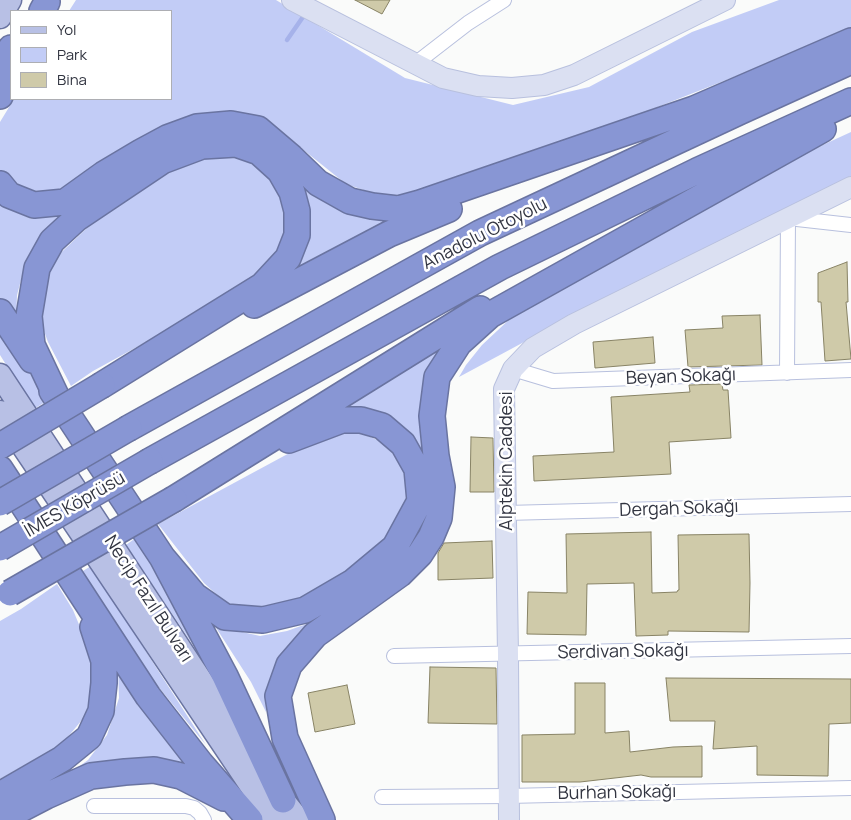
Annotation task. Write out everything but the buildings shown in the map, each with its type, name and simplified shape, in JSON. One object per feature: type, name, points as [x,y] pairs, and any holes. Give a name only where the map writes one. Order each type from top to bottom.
[{"type":"highway","points":[[0,184],[9,195],[34,205],[65,202],[140,152],[167,138],[197,127],[231,124],[258,128],[292,157],[318,183],[350,201],[372,206],[398,208],[420,204],[694,108],[851,41]]},
{"type":"highway","points":[[0,65],[10,49]]},
{"type":"highway","name":"Anadolu Otoyolu","points":[[0,503],[129,428],[480,233],[851,61]]},
{"type":"highway","points":[[0,96],[10,72]]},
{"type":"highway","name":"Anadolu Otoyolu","points":[[150,461],[500,267],[851,100]]},
{"type":"highway","points":[[3,597],[174,499],[478,309],[654,212],[851,115]]},
{"type":"highway","points":[[102,385],[320,269],[390,234],[649,124]]},
{"type":"highway","points":[[322,820],[285,738],[278,696],[289,665],[315,635],[400,574],[420,554],[431,537],[439,518],[442,488],[436,456],[432,416],[437,377],[459,342],[490,314],[823,129]]},
{"type":"highway","points":[[0,446],[262,286],[288,258],[296,235],[297,211],[292,192],[280,171],[259,152],[236,144],[202,146],[162,161],[77,218],[52,242],[37,268],[29,316],[32,345],[58,400]]},
{"type":"highway","points":[[0,312],[162,557],[225,676],[278,810]]},
{"type":"highway","points":[[162,557],[196,596],[225,617],[263,620],[305,610],[353,582],[395,547],[420,501],[418,469],[403,444],[382,426],[362,420],[342,420],[283,442],[174,499]]},
{"type":"highway","name":"İMES Köprüsü","points":[[0,548],[150,461]]},
{"type":"highway","points":[[0,470],[148,696],[201,764],[250,820]]},
{"type":"highway","points":[[0,795],[62,759],[88,737],[101,711],[104,661],[98,638],[79,589]]},
{"type":"highway","points":[[0,820],[46,796],[91,776],[154,770],[182,776],[227,800],[246,820]]},
{"type":"main road","points":[[0,17],[10,0]]},
{"type":"main road","points":[[292,0],[443,78],[478,86],[512,88],[544,85],[574,75],[726,0]]},
{"type":"main road","name":"Alptekin Caddesi","points":[[509,820],[504,389],[513,368],[533,348],[574,324],[851,187]]},
{"type":"main road","name":"Necip Fazıl Bulvarı","points":[[0,375],[204,685],[278,810]]},
{"type":"main road","name":"Necip Fazıl Bulvarı","points":[[0,412],[278,810],[299,820]]},
{"type":"street","points":[[415,64],[468,23],[504,0]]},
{"type":"street","points":[[787,373],[788,218],[851,225]]},
{"type":"street","name":"Beyan Sokağı","points":[[513,368],[553,381],[851,370]]},
{"type":"street","name":"Dergah Sokağı","points":[[506,513],[851,504]]},
{"type":"street","name":"Serdivan Sokağı","points":[[394,656],[851,646]]},
{"type":"street","name":"Burhan Sokağı","points":[[382,797],[851,788]]},
{"type":"street","points":[[94,806],[186,806],[194,808],[204,820]]},
{"type":"green space","points":[[76,0],[276,0],[405,78],[513,105],[589,87],[692,32],[779,0],[851,0],[851,29],[589,134],[421,196],[381,196],[346,184],[301,148],[243,116],[57,195],[37,196],[16,189],[0,175],[0,122],[13,100],[172,100],[172,10],[70,10]]},
{"type":"green space","points":[[851,132],[851,176],[630,285],[459,377],[482,345],[513,316],[788,161]]},
{"type":"green space","points":[[203,156],[240,157],[252,161],[278,185],[284,202],[287,235],[270,266],[234,294],[93,371],[71,386],[48,342],[41,323],[38,300],[52,267],[48,265],[88,227],[154,178]]},
{"type":"green space","points":[[300,176],[410,213],[288,276],[305,250],[306,219]]},
{"type":"green space","points":[[0,203],[4,207],[32,219],[71,208],[24,269],[17,295],[16,324],[0,299]]},
{"type":"green space","points":[[0,329],[50,399],[34,409],[0,355]]},
{"type":"green space","points":[[444,344],[427,461],[339,412]]},
{"type":"green space","points":[[335,432],[364,434],[388,445],[398,457],[405,473],[408,507],[387,541],[347,572],[304,600],[272,610],[247,610],[228,605],[204,583],[158,524],[295,450]]},
{"type":"green space","points":[[137,537],[201,657],[126,545]]},
{"type":"green space","points":[[91,566],[206,745],[147,673],[78,574]]},
{"type":"green space","points":[[57,584],[73,610],[85,639],[95,687],[86,715],[62,744],[0,779],[0,621]]},
{"type":"green space","points":[[211,620],[229,629],[260,636],[287,631],[312,622],[291,646],[269,689],[266,712],[251,682]]},
{"type":"green space","points":[[118,666],[204,773],[67,775],[88,760],[107,735],[119,698]]},
{"type":"waterway","points":[[287,40],[305,14]]}]
